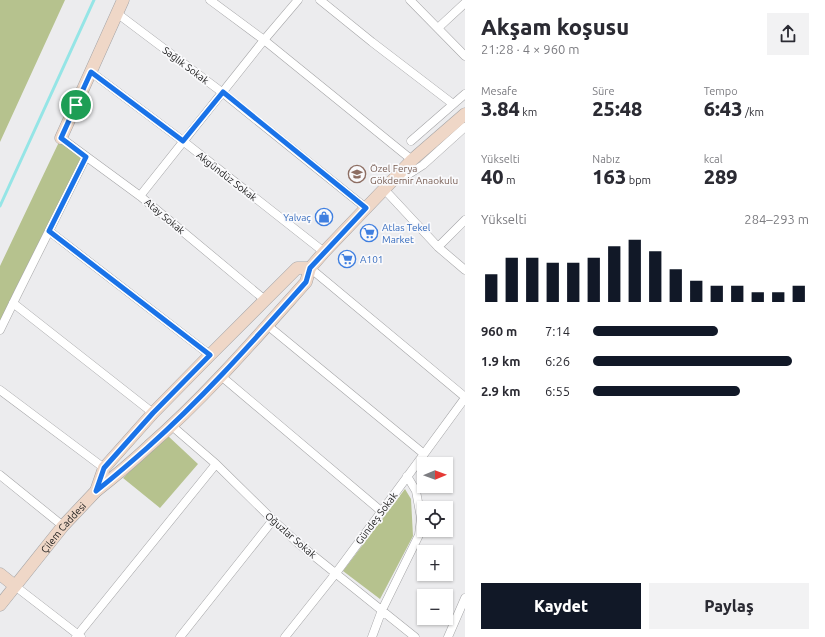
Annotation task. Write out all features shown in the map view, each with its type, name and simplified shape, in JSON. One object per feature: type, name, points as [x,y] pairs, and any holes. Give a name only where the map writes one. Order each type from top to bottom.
[{"type":"main road","points":[[61,138],[123,0]]},
{"type":"main road","points":[[96,491],[116,476],[172,426],[221,376],[306,282],[310,268],[324,252],[414,158],[465,114]]},
{"type":"main road","name":"Çilem Caddesi","points":[[0,605],[63,526],[96,491],[104,468],[153,413],[297,268],[310,268]]},
{"type":"main road","points":[[0,574],[15,586]]},
{"type":"street","points":[[210,0],[264,40],[414,158]]},
{"type":"street","points":[[140,196],[264,40],[298,0]]},
{"type":"street","points":[[320,0],[453,104]]},
{"type":"street","points":[[410,0],[465,56]]},
{"type":"street","points":[[438,28],[465,3]]},
{"type":"street","name":"Sağlık Sokak","points":[[118,14],[223,92],[366,208]]},
{"type":"street","name":"Akgündüz Sokak","points":[[91,72],[183,141],[324,252]]},
{"type":"street","points":[[410,141],[465,94]]},
{"type":"street","points":[[397,176],[409,174],[423,165],[465,127]]},
{"type":"street","name":"Atay Sokak","points":[[61,138],[140,196],[265,300]]},
{"type":"street","points":[[0,330],[86,157]]},
{"type":"street","points":[[384,189],[438,246],[465,270]]},
{"type":"street","points":[[438,246],[465,220]]},
{"type":"street","points":[[49,231],[210,355]]},
{"type":"street","points":[[310,268],[465,397]]},
{"type":"street","points":[[13,303],[153,413]]},
{"type":"street","points":[[267,325],[424,454]]},
{"type":"street","points":[[221,376],[381,511]]},
{"type":"street","points":[[0,390],[104,468]]},
{"type":"street","name":"Gündeş Sokak","points":[[285,637],[336,573],[465,397]]},
{"type":"street","name":"Oğuzlar Sokak","points":[[172,426],[216,464],[272,520],[299,544],[415,637]]},
{"type":"street","points":[[15,586],[78,636],[216,464]]},
{"type":"street","points":[[0,475],[63,526]]},
{"type":"street","points":[[372,637],[382,610],[419,535],[421,518],[416,491],[408,476]]},
{"type":"street","points":[[180,637],[272,520]]},
{"type":"street","points":[[448,637],[465,598]]},
{"type":"green space","points":[[0,0],[65,0],[0,142]]},
{"type":"green space","points":[[59,142],[82,158],[0,324],[0,266]]},
{"type":"green space","points":[[167,435],[198,464],[160,508],[123,478]]},
{"type":"green space","points":[[405,489],[411,499],[413,536],[380,599],[343,571]]},
{"type":"waterway","points":[[0,206],[94,0]]},
{"type":"place","name":"Özel Ferya Gökdemir Anaokulu","points":[[357,174]]},
{"type":"place","name":"Yalvaç","points":[[324,217]]},
{"type":"place","name":"Atlas Tekel Market","points":[[369,233]]},
{"type":"place","name":"A101","points":[[347,259]]},
{"type":"route","points":[[91,72],[183,141],[223,92],[366,208],[310,268],[306,282],[221,376],[172,426],[116,476],[96,491],[104,468],[153,413],[210,355],[49,231],[86,157],[61,138],[76,105],[91,72]]}]
